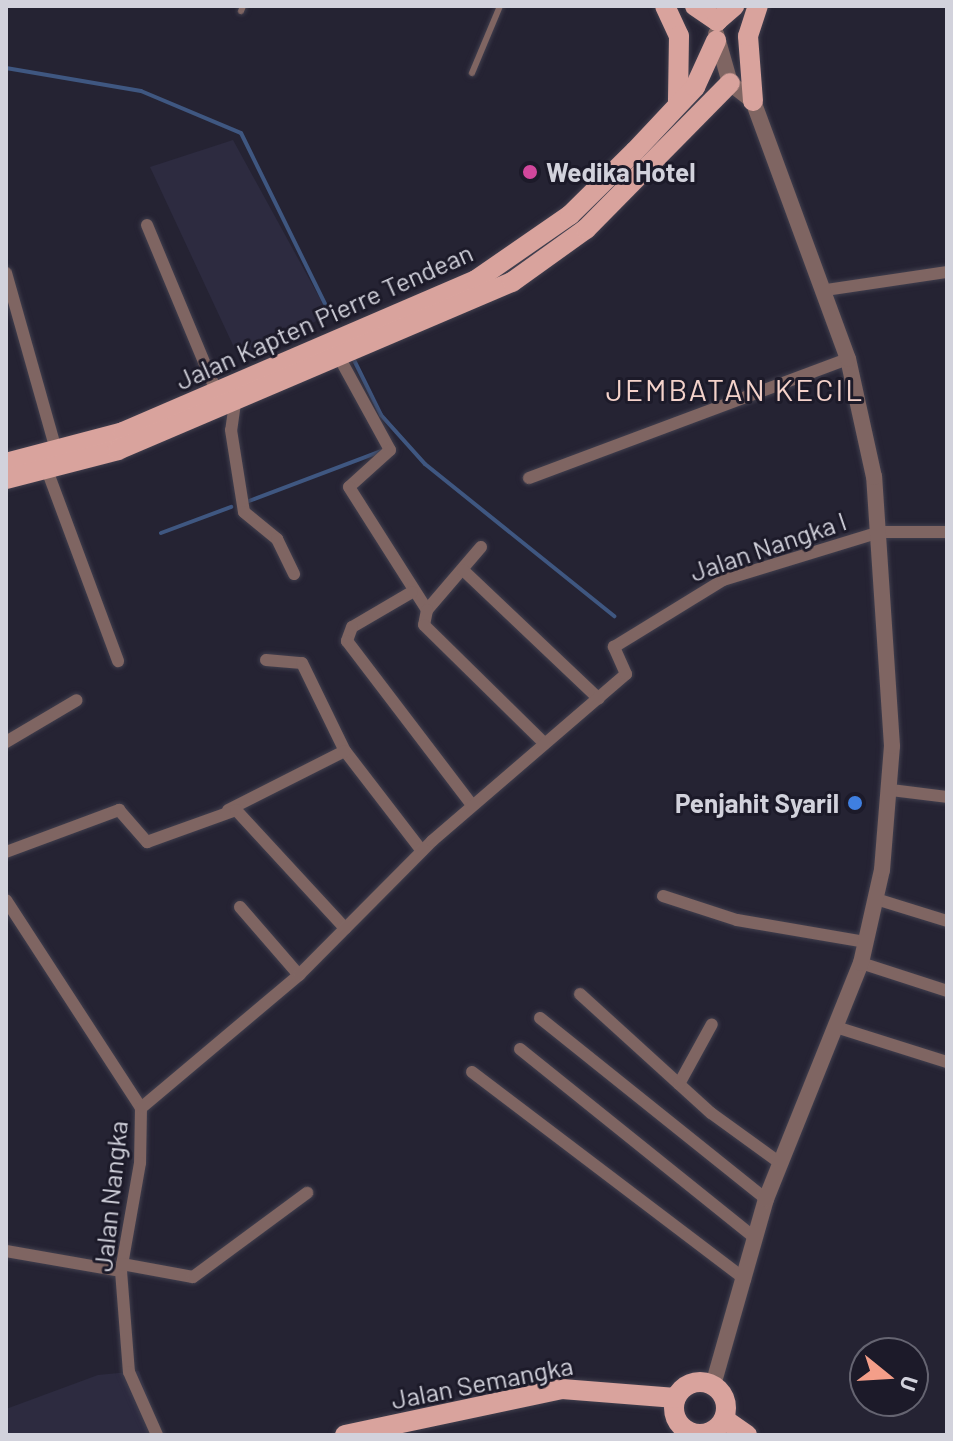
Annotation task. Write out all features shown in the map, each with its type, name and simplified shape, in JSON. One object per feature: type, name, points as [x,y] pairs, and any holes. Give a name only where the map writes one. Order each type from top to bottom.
[{"type":"main road","points":[[665,6],[679,36],[678,102]]},
{"type":"main road","points":[[695,6],[716,31],[734,6]]},
{"type":"main road","points":[[753,101],[748,36],[758,6]]},
{"type":"main road","name":"Jalan Kapten Pierre Tendean","points":[[225,401],[503,263],[570,215],[695,87],[716,31]]},
{"type":"main road","name":"Jalan Kapten Pierre Tendean","points":[[6,479],[339,357],[535,268],[586,229],[730,83]]},
{"type":"main road","name":"Jalan Kapten Pierre Tendean","points":[[6,463],[52,462]]},
{"type":"main road","points":[[697,1382],[713,1385],[726,1407],[724,1419],[710,1432],[685,1432],[676,1415],[676,1398],[697,1382]]},
{"type":"main road","name":"Jalan Semangka","points":[[345,1435],[562,1389],[676,1398]]},
{"type":"main road","points":[[724,1419],[747,1435]]},
{"type":"street","points":[[713,1385],[766,1199],[839,1028],[861,963],[876,899],[891,790],[880,532],[848,359],[826,290],[753,101],[730,83],[716,31]]},
{"type":"street","points":[[147,225],[225,401],[244,512],[277,539],[294,574]]},
{"type":"street","points":[[826,290],[947,272]]},
{"type":"street","points":[[6,273],[52,462],[118,661]]},
{"type":"street","points":[[339,357],[390,448],[349,487],[412,592],[427,610]]},
{"type":"street","points":[[529,478],[848,359]]},
{"type":"street","name":"Jalan Nangka I","points":[[599,699],[628,672],[613,649],[723,580],[880,532],[947,532]]},
{"type":"street","points":[[481,547],[427,610],[423,621],[430,636],[544,743]]},
{"type":"street","points":[[141,1108],[299,975],[472,805],[599,699],[463,570]]},
{"type":"street","points":[[412,592],[352,627],[347,641],[472,805]]},
{"type":"street","points":[[266,660],[302,663],[345,751],[422,851]]},
{"type":"street","points":[[6,742],[77,700]]},
{"type":"street","points":[[6,852],[119,810],[147,842],[228,810],[345,751]]},
{"type":"street","points":[[891,790],[947,797]]},
{"type":"street","points":[[228,810],[253,821],[345,928]]},
{"type":"street","points":[[663,896],[737,920],[866,942]]},
{"type":"street","points":[[876,899],[947,921]]},
{"type":"street","name":"Jalan Nangka","points":[[6,900],[141,1108],[140,1163],[121,1268],[129,1372],[157,1435]]},
{"type":"street","points":[[240,907],[299,975]]},
{"type":"street","points":[[861,963],[947,991]]},
{"type":"street","points":[[580,994],[679,1084],[780,1163]]},
{"type":"street","points":[[540,1018],[766,1199]]},
{"type":"street","points":[[679,1084],[712,1024]]},
{"type":"street","points":[[839,1028],[947,1062]]},
{"type":"street","points":[[520,1049],[755,1238]]},
{"type":"street","points":[[472,1072],[745,1279]]},
{"type":"street","points":[[6,1251],[193,1277],[307,1193]]},
{"type":"lane","points":[[472,73],[500,6]]},
{"type":"shaded area","points":[[233,140],[329,315],[239,358],[150,167]]},
{"type":"shaded area","points":[[139,1371],[162,1435],[6,1435],[6,1409],[98,1375]]},
{"type":"waterway","points":[[6,68],[141,91],[241,133],[325,304]]},
{"type":"waterway","points":[[352,356],[381,415],[425,464],[614,616]]},
{"type":"waterway","points":[[249,501],[384,450]]},
{"type":"waterway","points":[[161,533],[231,507]]},
{"type":"place","name":"Wedika Hotel","points":[[530,172]]},
{"type":"place","name":"Penjahit Syaril","points":[[855,803]]},
{"type":"district","name":"JEMBATAN KECIL","points":[[735,389]]}]
